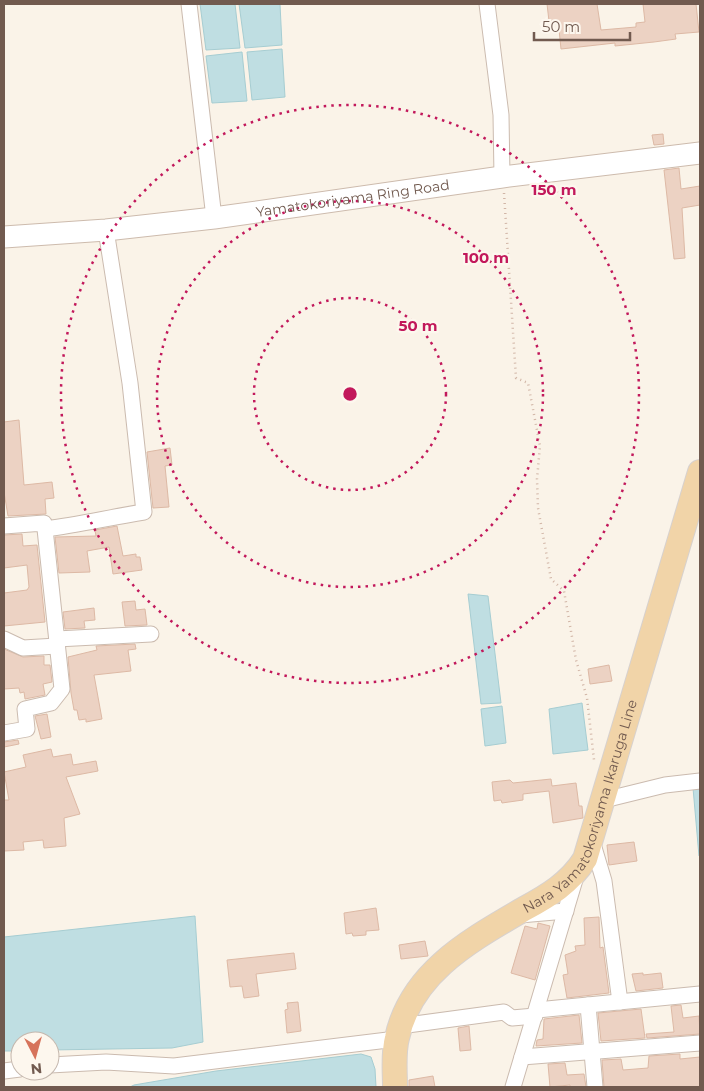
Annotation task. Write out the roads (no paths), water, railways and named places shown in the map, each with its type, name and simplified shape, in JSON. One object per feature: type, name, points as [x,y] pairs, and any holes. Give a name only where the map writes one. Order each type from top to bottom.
[{"type":"main road","name":"Yamatokoriyama Ring Road","points":[[4,237],[106,230],[214,218],[502,177],[700,153]]},
{"type":"main road","name":"Nara Yamatokoriyama Ikaruga Line","points":[[395,1087],[398,1032],[418,991],[448,957],[548,895],[577,872],[585,859],[700,472]]},
{"type":"street","points":[[189,4],[214,218]]},
{"type":"street","points":[[487,4],[501,115],[502,177]]},
{"type":"street","points":[[45,529],[80,525],[105,518],[144,512],[130,383],[106,230]]},
{"type":"street","points":[[4,526],[44,523],[62,689],[51,703],[25,709],[27,729],[4,733]]},
{"type":"street","points":[[4,639],[23,648],[57,642],[151,634]]},
{"type":"street","points":[[604,800],[665,785],[700,781]]},
{"type":"street","points":[[592,839],[604,881],[620,1002]]},
{"type":"street","points":[[513,1087],[577,872]]},
{"type":"street","points":[[514,915],[566,911]]},
{"type":"street","points":[[60,1064],[106,1062],[174,1066],[398,1032],[504,1012],[512,1018],[588,1005],[700,994]]},
{"type":"street","points":[[588,1005],[595,1087]]},
{"type":"street","points":[[522,1057],[700,1043]]},
{"type":"water","points":[[200,4],[235,4],[240,48],[206,50]]},
{"type":"water","points":[[239,4],[280,4],[282,45],[245,48]]},
{"type":"water","points":[[282,49],[285,97],[252,100],[247,52]]},
{"type":"water","points":[[242,52],[247,101],[212,103],[206,56]]},
{"type":"water","points":[[468,594],[488,596],[501,703],[481,704]]},
{"type":"water","points":[[582,703],[588,750],[553,754],[549,709]]},
{"type":"water","points":[[502,706],[506,743],[485,746],[481,709]]},
{"type":"water","points":[[700,787],[700,856],[699,856],[693,788]]},
{"type":"water","points":[[195,916],[203,1042],[172,1048],[60,1050],[60,1031],[10,1031],[10,1051],[4,1051],[4,937]]},
{"type":"water","points":[[361,1054],[371,1057],[375,1069],[376,1087],[130,1087],[216,1071]]}]
